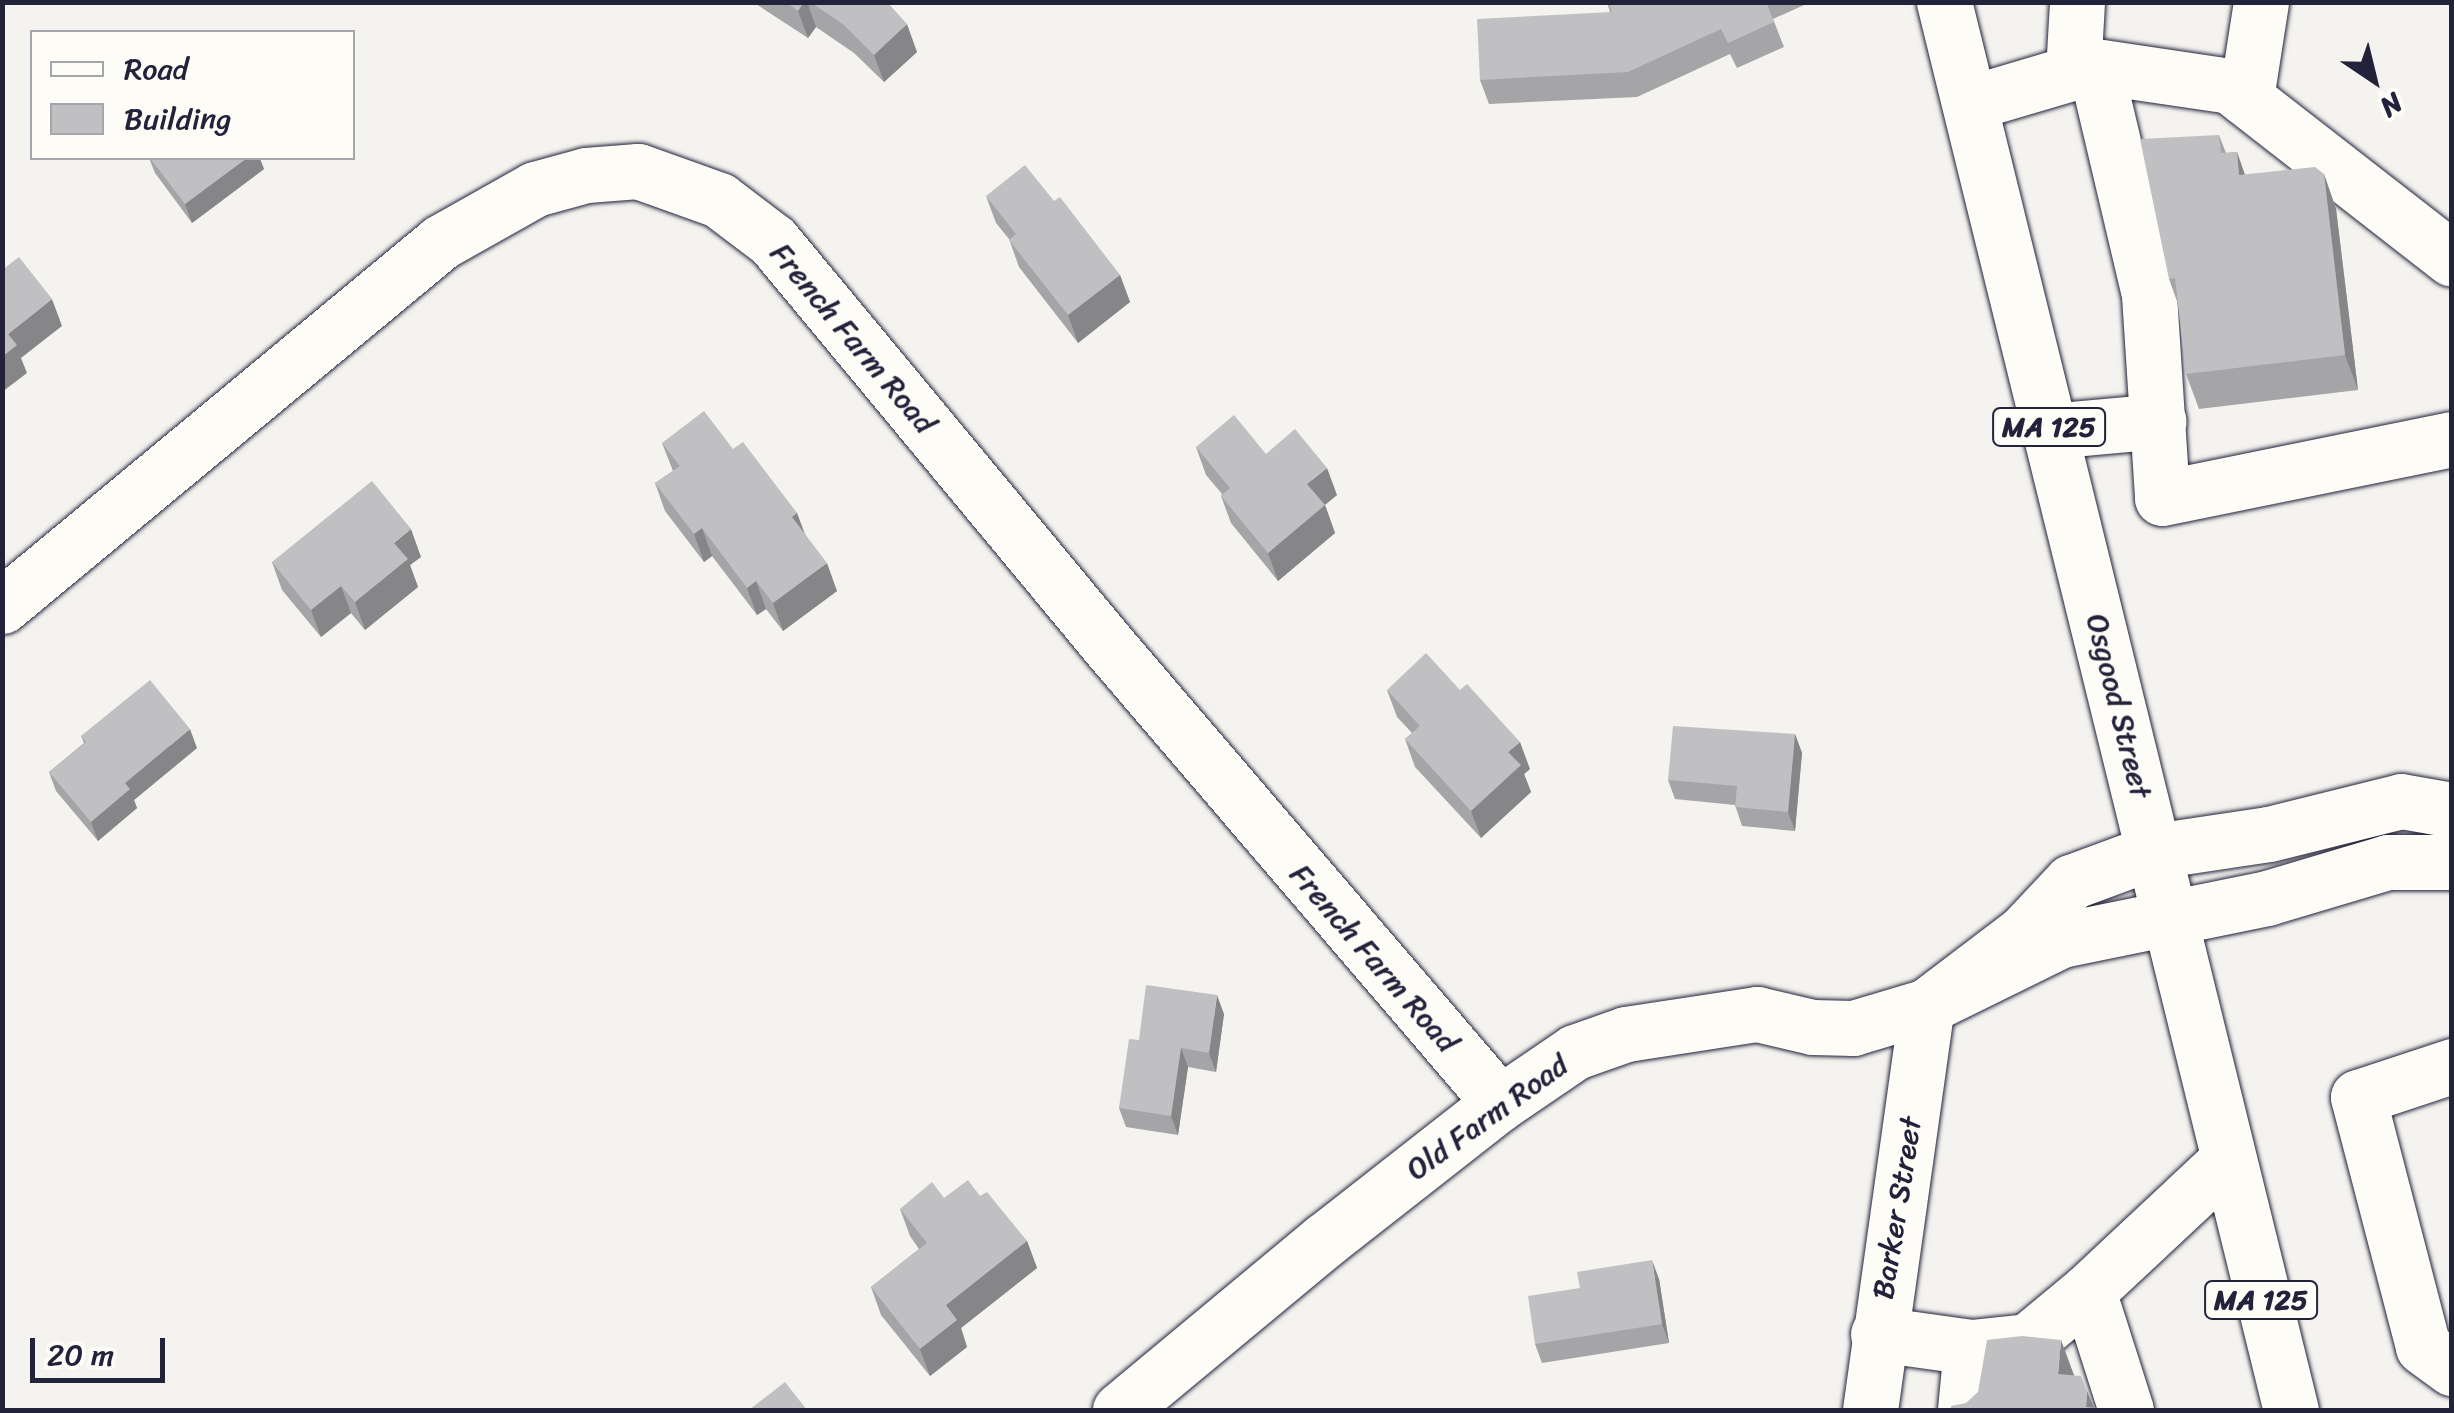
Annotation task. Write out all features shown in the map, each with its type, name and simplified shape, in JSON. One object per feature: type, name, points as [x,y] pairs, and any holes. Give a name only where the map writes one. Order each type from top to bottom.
[{"type":"main road","name":"Osgood Street","points":[[1944,2],[2155,852],[2226,1162],[2291,1410]]},
{"type":"main road","points":[[2077,2],[2084,69],[2149,296],[2162,498],[2452,439]]},
{"type":"main road","points":[[2246,98],[2261,2]]},
{"type":"main road","points":[[1970,103],[2084,69],[2230,86],[2452,259]]},
{"type":"main road","name":"French Farm Road","points":[[2,606],[441,242],[535,189],[586,176],[638,171],[720,200],[773,241],[1222,780],[1500,1102]]},
{"type":"main road","points":[[2050,431],[2159,421]]},
{"type":"main road","points":[[1928,1006],[2024,932],[2071,882],[2155,852],[2269,834],[2401,801],[2452,810]]},
{"type":"main road","points":[[1928,1006],[2061,940],[2267,898],[2388,862],[2452,862]]},
{"type":"main road","name":"Old Farm Road","points":[[1120,1410],[1324,1240],[1500,1102],[1574,1052],[1626,1034],[1757,1014],[1814,1027],[1852,1028],[1928,1006]]},
{"type":"main road","name":"Barker Street","points":[[1870,1410],[1928,1006]]},
{"type":"main road","points":[[2452,1066],[2358,1097],[2423,1347],[2449,1350],[2396,1136],[2406,1117],[2452,1100]]},
{"type":"main road","points":[[1878,1334],[1971,1346],[2028,1342],[2226,1162]]},
{"type":"main road","points":[[2088,1290],[2126,1410]]},
{"type":"main road","points":[[1964,1410],[1971,1346]]},
{"type":"building","points":[[786,2],[804,2],[798,11]]},
{"type":"building","points":[[810,2],[887,2],[907,24],[874,55],[844,25]]},
{"type":"building","points":[[1608,2],[1766,2],[1774,22],[1728,43],[1721,29],[1628,72],[1480,80],[1477,19],[1612,12]]},
{"type":"building","points":[[2219,135],[2221,153],[2237,152],[2239,175],[2315,167],[2324,174],[2345,355],[2186,374],[2175,278],[2169,279],[2140,139]]},
{"type":"building","points":[[152,160],[244,160],[185,204]]},
{"type":"building","points":[[1025,165],[1054,201],[1060,197],[1120,275],[1068,315],[1009,240],[1016,234],[986,196]]},
{"type":"building","points":[[19,257],[52,299],[8,334],[17,345],[2,357],[2,270]]},
{"type":"building","points":[[704,411],[733,449],[743,442],[797,513],[792,517],[827,563],[773,603],[756,581],[747,588],[702,528],[694,534],[655,483],[680,466],[662,443]]},
{"type":"building","points":[[1234,415],[1266,454],[1295,429],[1327,468],[1307,484],[1325,505],[1268,553],[1221,496],[1230,488],[1196,447]]},
{"type":"building","points":[[372,481],[411,529],[394,543],[408,559],[355,602],[341,586],[311,610],[272,562]]},
{"type":"building","points":[[1426,653],[1460,690],[1467,684],[1520,742],[1508,752],[1521,765],[1471,811],[1405,739],[1420,726],[1387,690]]},
{"type":"building","points":[[150,680],[190,729],[125,783],[130,789],[91,822],[49,772],[86,742],[81,736]]},
{"type":"building","points":[[1673,726],[1795,734],[1788,812],[1735,807],[1737,786],[1668,780]]},
{"type":"building","points":[[1146,985],[1217,995],[1209,1053],[1181,1048],[1171,1116],[1119,1108],[1129,1039],[1139,1040]]},
{"type":"building","points":[[968,1180],[980,1196],[987,1192],[1027,1241],[946,1305],[957,1320],[920,1349],[871,1287],[927,1243],[900,1209],[932,1182],[944,1198]]},
{"type":"building","points":[[1652,1260],[1662,1324],[1535,1344],[1528,1296],[1580,1288],[1577,1272]]},
{"type":"building","points":[[2022,1336],[2061,1340],[2058,1374],[2081,1376],[2087,1391],[2086,1407],[2098,1410],[1951,1410],[1951,1406],[1966,1403],[1978,1392],[1987,1340]]},
{"type":"building","points":[[785,1382],[807,1410],[749,1410]]}]
